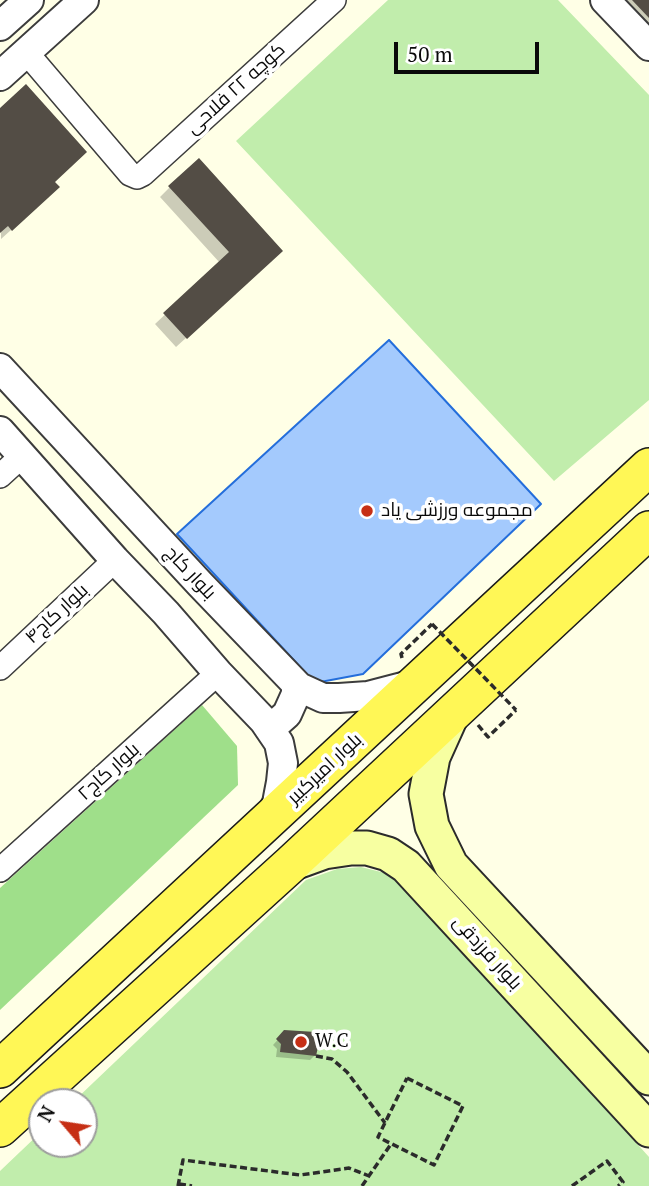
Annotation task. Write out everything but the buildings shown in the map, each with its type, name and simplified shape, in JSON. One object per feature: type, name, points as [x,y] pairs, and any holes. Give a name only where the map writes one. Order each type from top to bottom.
[{"type":"main road","name":"بلوار امیرکبیر","points":[[0,1069],[267,824],[409,668],[649,467]]},
{"type":"main road","points":[[0,1128],[291,864],[649,530]]},
{"type":"main road","name":"بلوار فرزدقی","points":[[454,712],[433,757],[426,794],[432,826],[451,865],[649,1078]]},
{"type":"main road","name":"بلوار فرزدقی","points":[[291,864],[338,849],[368,848],[388,854],[406,866],[649,1130]]},
{"type":"main road","points":[[428,889],[419,874],[423,863],[429,858],[436,858],[451,865]]},
{"type":"street","points":[[0,26],[29,0]]},
{"type":"street","points":[[0,76],[83,0]]},
{"type":"street","name":"کوچه ۲۲ فلاحی","points":[[26,52],[130,174],[137,177],[334,0]]},
{"type":"street","points":[[605,0],[649,46]]},
{"type":"street","name":"بلوار کاج","points":[[0,368],[296,684],[323,698],[368,696],[409,668]]},
{"type":"street","points":[[0,431],[115,561],[264,721],[279,743],[282,764],[276,803],[267,824]]},
{"type":"street","points":[[0,476],[23,455]]},
{"type":"street","name":"بلوار کاج۴","points":[[0,668],[115,561]]},
{"type":"street","points":[[166,613],[200,584]]},
{"type":"street","name":"بلوار کاج۲","points":[[0,870],[218,673]]},
{"type":"street","points":[[264,721],[271,724],[278,722],[287,714],[296,694],[296,684]]},
{"type":"path","points":[[409,668],[432,624],[516,710],[488,737]]},
{"type":"path","points":[[316,1056],[332,1059],[347,1072],[385,1123]]},
{"type":"path","points":[[407,1079],[463,1106],[434,1165],[391,1144],[378,1137],[407,1079]]},
{"type":"path","points":[[362,1186],[391,1144]]},
{"type":"path","points":[[192,1186],[178,1185],[183,1160],[300,1175],[349,1168],[369,1176]]},
{"type":"path","points":[[572,1186],[607,1161],[623,1182],[618,1186]]},
{"type":"green space","points":[[388,0],[558,0],[649,95],[649,400],[554,481],[236,141]]},
{"type":"green space","points":[[202,705],[237,746],[238,785],[0,1010],[0,888]]},
{"type":"green space","points":[[361,867],[400,880],[649,1157],[649,1186],[0,1186],[0,1171],[28,1144],[28,1158],[98,1158],[98,1088],[88,1088],[306,880],[337,869]]},
{"type":"water","name":"مجموعه ورزشی یاد","points":[[389,340],[541,504],[363,674],[315,683],[177,534]]},
{"type":"place","name":"مجموعه ورزشی یاد","points":[[367,511]]},
{"type":"place","name":"W.C","points":[[301,1042]]}]
